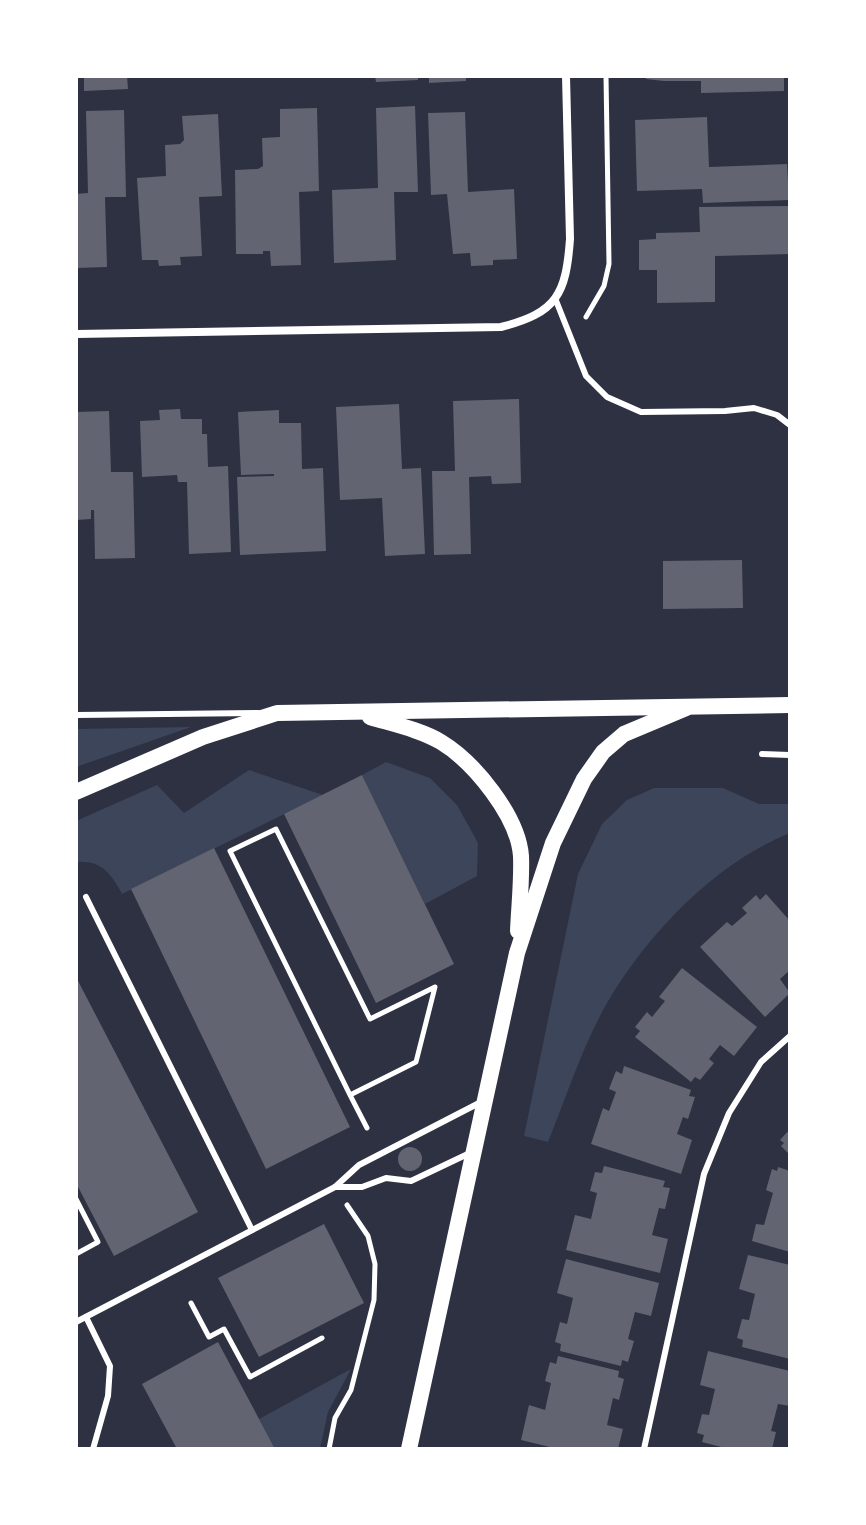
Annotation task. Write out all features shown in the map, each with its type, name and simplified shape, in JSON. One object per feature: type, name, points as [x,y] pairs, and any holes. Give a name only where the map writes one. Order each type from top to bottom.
[{"type":"main road","points":[[76,792],[203,737],[277,713],[790,705]]},
{"type":"main road","points":[[409,1449],[517,953],[553,843],[584,779],[603,752],[624,734],[686,708]]},
{"type":"main road","points":[[361,713],[439,741],[474,768],[494,796],[512,827],[521,854],[517,953]]},
{"type":"street","points":[[76,334],[501,327],[529,320],[544,311],[564,283],[570,239],[566,76]]},
{"type":"lane","points":[[555,298],[586,376],[607,397],[641,412],[754,408],[777,415],[790,425]]},
{"type":"lane","points":[[76,715],[277,713]]},
{"type":"lane","points":[[762,754],[790,755]]},
{"type":"lane","points":[[86,897],[252,1230]]},
{"type":"lane","points":[[644,1449],[704,1174],[729,1113],[761,1062],[790,1036]]},
{"type":"lane","points":[[76,1322],[335,1187],[359,1165],[485,1099]]},
{"type":"lane","points":[[335,1187],[362,1187],[386,1178],[411,1181],[474,1151]]},
{"type":"lane","points":[[86,1317],[110,1366],[108,1396],[93,1449]]},
{"type":"path","points":[[586,317],[604,286],[609,264],[606,76]]},
{"type":"path","points":[[350,1095],[416,1062],[435,987],[370,1019],[276,829],[230,851],[350,1095],[367,1128]]},
{"type":"path","points":[[329,1449],[335,1418],[351,1390],[374,1300],[375,1264],[368,1236],[335,1187]]},
{"type":"path","points":[[76,1199],[98,1242],[76,1254]]},
{"type":"path","points":[[191,1303],[209,1337],[224,1329],[250,1377],[322,1338]]},
{"type":"shaded area","points":[[191,727],[76,767],[76,729]]},
{"type":"shaded area","points":[[386,762],[430,778],[457,805],[478,843],[477,876],[425,904],[362,775]]},
{"type":"shaded area","points":[[249,770],[323,795],[122,894],[104,869],[92,863],[76,862],[76,821],[157,785],[184,813]]},
{"type":"shaded area","points":[[654,788],[723,788],[759,804],[790,804],[790,833],[764,845],[715,877],[672,917],[607,1003],[579,1062],[548,1142],[524,1136],[578,874],[602,824],[627,800]]},
{"type":"shaded area","points":[[351,1369],[328,1412],[320,1449],[275,1449],[259,1419]]},
{"type":"building","points":[[84,76],[127,76],[128,89],[84,91]]},
{"type":"building","points":[[375,76],[418,76],[418,80],[376,82]]},
{"type":"building","points":[[429,76],[466,76],[466,81],[429,83]]},
{"type":"building","points":[[646,76],[784,76],[784,91],[701,93],[701,81],[664,81],[646,79]]},
{"type":"building","points":[[415,106],[418,192],[394,192],[396,260],[334,263],[332,190],[378,188],[376,108]]},
{"type":"building","points":[[317,108],[319,191],[299,192],[301,265],[271,266],[270,251],[236,254],[235,170],[263,166],[262,138],[280,137],[280,109]]},
{"type":"building","points":[[124,110],[126,197],[105,197],[107,267],[76,268],[76,194],[88,193],[86,111]]},
{"type":"building","points":[[465,112],[468,192],[514,189],[517,259],[493,260],[493,265],[471,266],[470,253],[453,254],[447,194],[431,195],[428,113]]},
{"type":"building","points":[[218,114],[222,196],[199,197],[202,256],[180,257],[181,265],[159,266],[158,260],[142,260],[137,178],[166,176],[165,145],[180,144],[184,140],[182,116]]},
{"type":"building","points":[[707,117],[709,167],[787,164],[789,200],[703,203],[702,189],[637,191],[635,120]]},
{"type":"building","points":[[790,206],[790,254],[715,256],[715,302],[657,303],[657,270],[639,270],[639,240],[656,239],[656,233],[700,232],[699,207]]},
{"type":"building","points":[[519,399],[521,483],[492,484],[491,476],[469,477],[471,554],[434,555],[432,471],[455,471],[453,401]]},
{"type":"building","points":[[399,404],[402,469],[421,468],[425,554],[385,556],[382,498],[340,500],[336,407]]},
{"type":"building","points":[[180,409],[181,419],[202,419],[202,434],[207,434],[208,467],[228,466],[231,552],[189,554],[187,482],[178,482],[177,475],[142,477],[140,421],[160,420],[159,410]]},
{"type":"building","points":[[279,410],[279,423],[301,423],[302,469],[323,468],[326,551],[240,555],[237,477],[274,474],[241,475],[238,412]]},
{"type":"building","points":[[109,411],[111,472],[133,472],[135,558],[95,559],[94,510],[91,510],[91,519],[76,520],[76,412]]},
{"type":"building","points":[[742,560],[743,608],[663,609],[663,561]]},
{"type":"building","points":[[362,775],[454,964],[376,1003],[284,814]]},
{"type":"building","points":[[214,848],[350,1127],[266,1169],[131,889]]},
{"type":"building","points":[[766,894],[790,921],[790,970],[780,979],[790,993],[765,1017],[700,947],[727,922],[732,926],[747,913],[742,908],[756,895],[760,900]]},
{"type":"building","points":[[682,968],[757,1027],[734,1056],[720,1045],[709,1059],[714,1063],[700,1080],[695,1077],[691,1082],[635,1037],[640,1031],[635,1027],[647,1012],[652,1017],[665,1001],[659,997]]},
{"type":"building","points":[[76,977],[198,1212],[114,1256],[76,1183]]},
{"type":"building","points":[[624,1066],[691,1090],[689,1096],[695,1097],[688,1119],[683,1117],[677,1134],[692,1140],[681,1174],[591,1144],[603,1108],[609,1111],[616,1092],[609,1089],[616,1071],[622,1074]]},
{"type":"building","points":[[790,1129],[790,1155],[781,1146],[784,1143],[780,1140]]},
{"type":"building","points":[[410,1147],[421,1154],[422,1159],[415,1170],[410,1171],[399,1164],[398,1159],[405,1148]]},
{"type":"building","points":[[604,1166],[665,1181],[663,1187],[670,1188],[665,1209],[659,1208],[652,1235],[668,1239],[660,1273],[566,1250],[575,1215],[591,1219],[597,1193],[590,1191],[595,1172],[602,1173]]},
{"type":"building","points":[[778,1167],[790,1171],[790,1252],[752,1241],[756,1224],[764,1225],[773,1193],[766,1190],[772,1169],[777,1171]]},
{"type":"building","points":[[324,1224],[364,1303],[259,1357],[218,1278]]},
{"type":"building","points":[[748,1255],[790,1265],[790,1359],[742,1347],[743,1340],[737,1338],[742,1319],[749,1320],[755,1294],[739,1289]]},
{"type":"building","points":[[566,1259],[659,1283],[651,1316],[635,1312],[628,1339],[634,1341],[628,1362],[622,1360],[621,1366],[560,1351],[561,1344],[555,1342],[560,1322],[567,1324],[573,1298],[557,1293]]},
{"type":"building","points":[[218,1342],[275,1449],[177,1449],[142,1384]]},
{"type":"building","points":[[708,1351],[790,1371],[790,1406],[778,1404],[771,1431],[776,1432],[772,1449],[729,1449],[702,1442],[704,1435],[697,1433],[702,1414],[709,1415],[715,1389],[700,1385]]},
{"type":"building","points":[[558,1356],[619,1371],[618,1377],[624,1379],[619,1400],[613,1398],[607,1425],[623,1429],[618,1449],[558,1449],[521,1440],[529,1405],[545,1410],[551,1383],[545,1381],[550,1362],[556,1364]]}]
